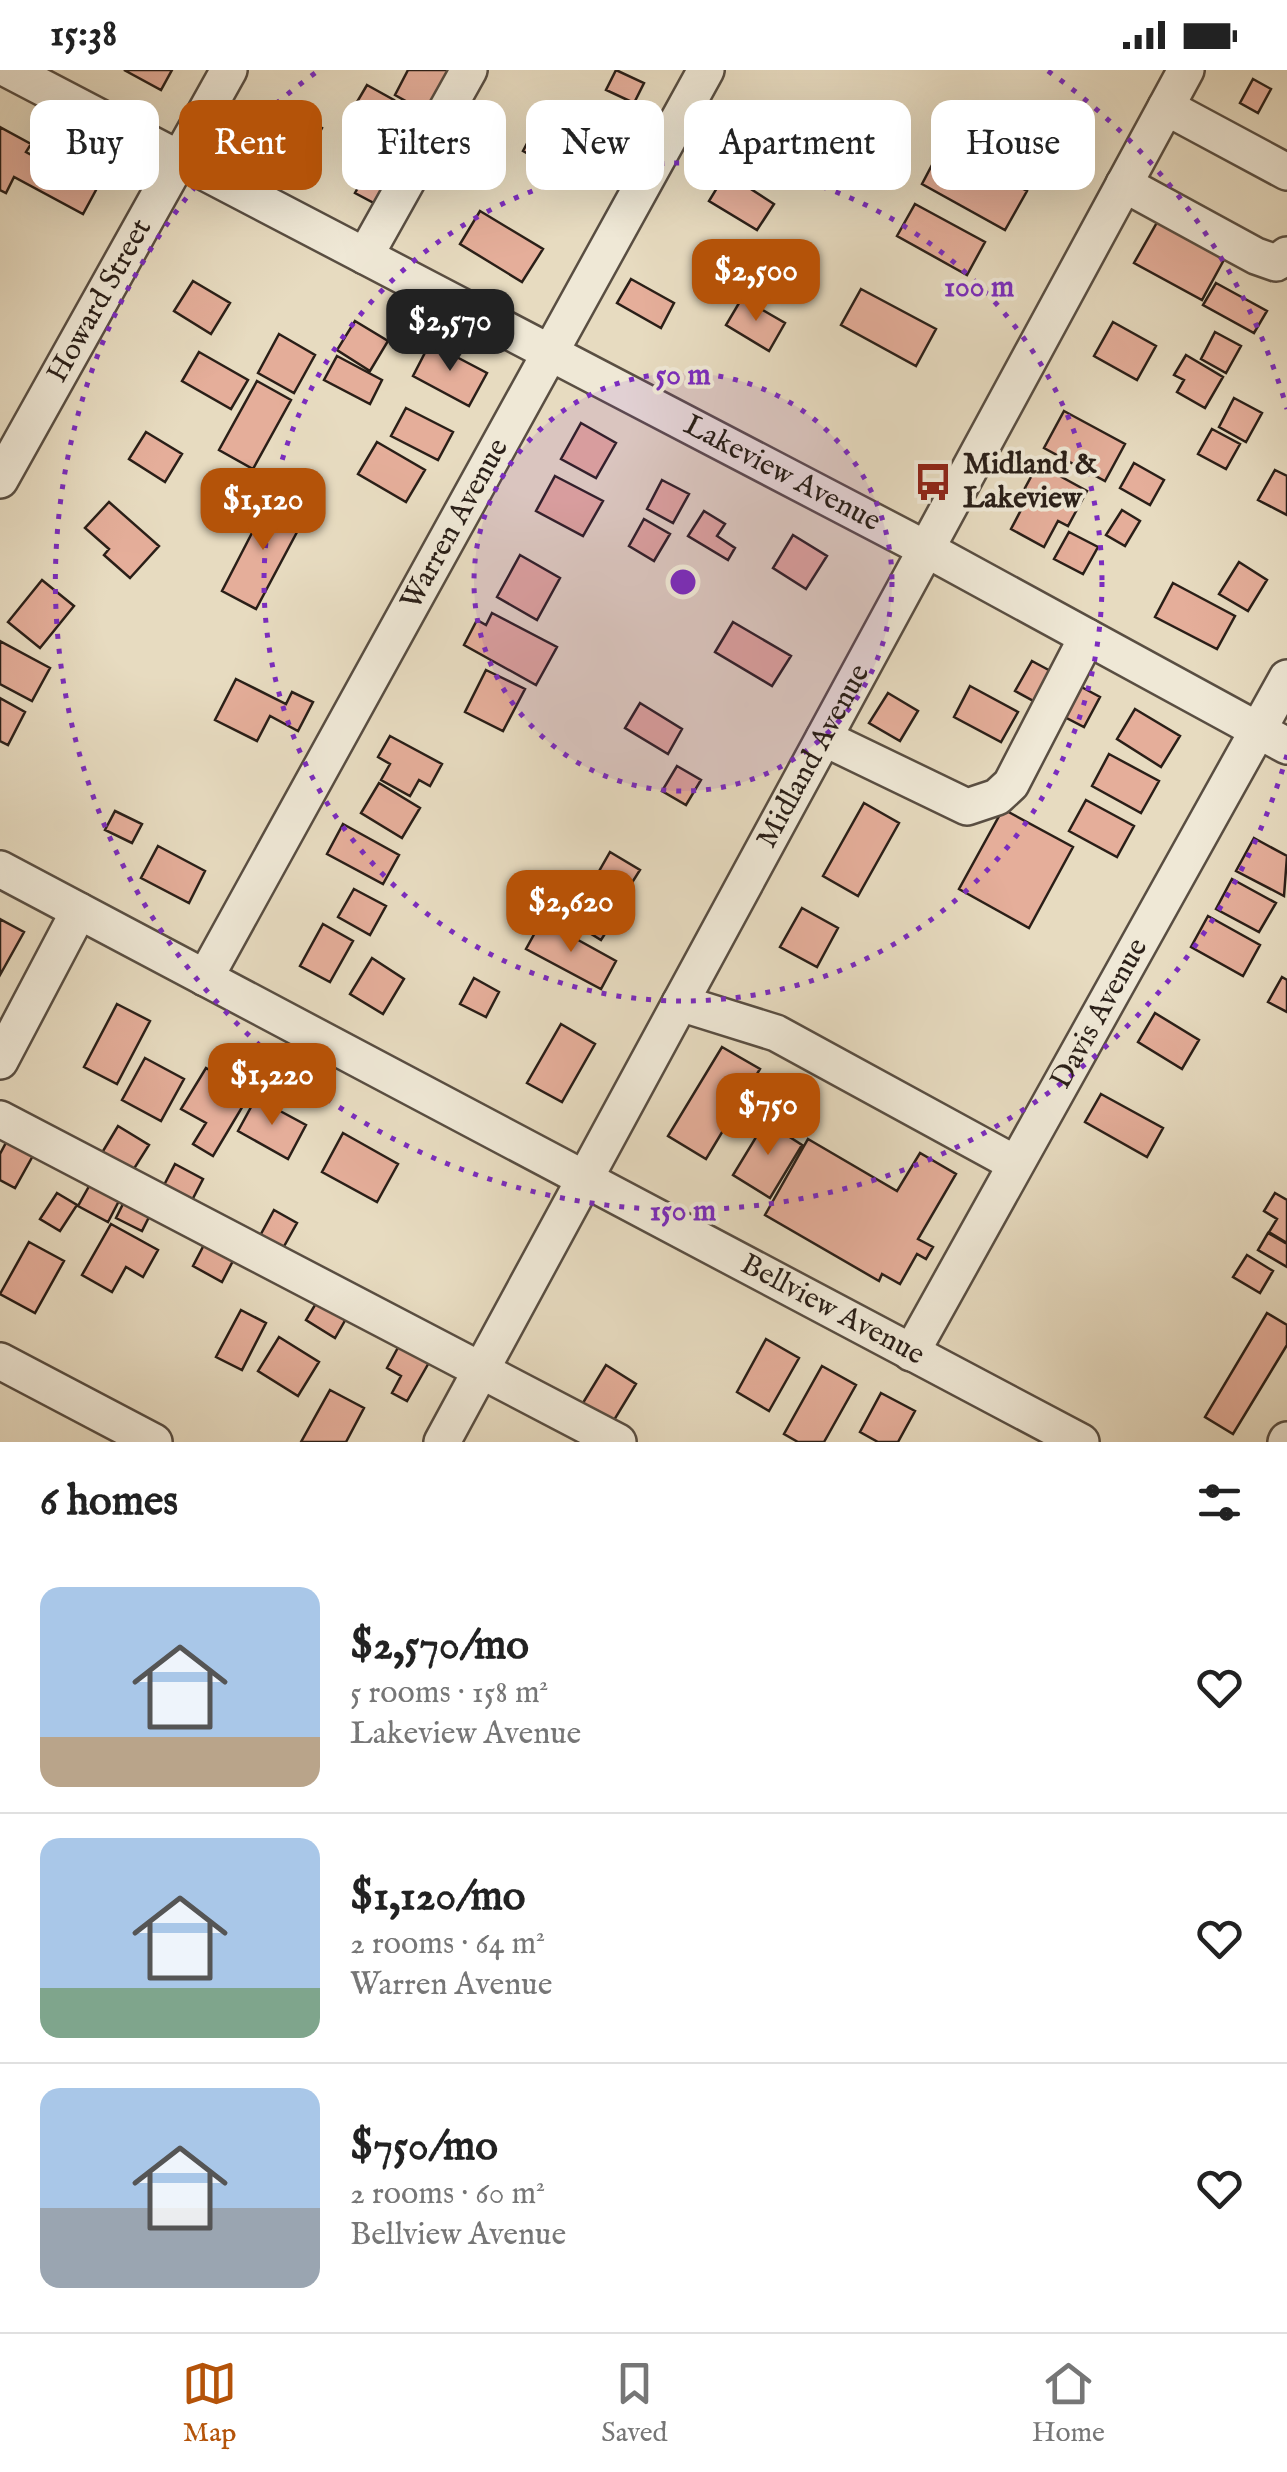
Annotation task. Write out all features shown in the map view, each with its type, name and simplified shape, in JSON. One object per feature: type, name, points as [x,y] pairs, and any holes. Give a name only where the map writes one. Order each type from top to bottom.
[{"type":"street","name":"Lakeview Avenue","points":[[9,70],[179,157]]},
{"type":"street","name":"Howard Street","points":[[212,100],[229,70]]},
{"type":"street","points":[[365,256],[469,70]]},
{"type":"street","name":"Warren Avenue","points":[[204,978],[706,70]]},
{"type":"street","name":"Midland Avenue","points":[[442,1442],[1186,70]]},
{"type":"street","points":[[1166,107],[1287,172]]},
{"type":"street","name":"Howard Street","points":[[0,480],[10,439],[179,160]]},
{"type":"street","points":[[1124,184],[1256,256],[1276,263],[1287,256]]},
{"type":"street","name":"Lakeview Avenue","points":[[240,190],[926,549],[1273,738]]},
{"type":"street","points":[[824,738],[967,807],[981,804],[1011,784],[1087,637]]},
{"type":"street","name":"Davis Avenue","points":[[911,1353],[1014,1162],[1273,738],[1287,678]]},
{"type":"street","name":"Bellview Avenue","points":[[0,868],[1081,1442]]},
{"type":"street","points":[[0,1061],[79,911]]},
{"type":"street","points":[[680,1004],[776,1033],[1014,1162]]},
{"type":"street","points":[[0,1119],[618,1442]]},
{"type":"street","points":[[0,1362],[154,1442]]},
{"type":"building","points":[[124,70],[172,70],[161,90]]},
{"type":"building","points":[[408,70],[453,70],[437,100],[404,100],[395,95]]},
{"type":"building","points":[[616,70],[644,83],[636,100],[606,90]]},
{"type":"building","points":[[1253,79],[1271,89],[1258,113],[1240,103]]},
{"type":"building","points":[[367,85],[394,100],[358,100]]},
{"type":"building","points":[[0,127],[30,143],[26,152],[30,154],[30,186],[14,177],[6,193],[0,190]]},
{"type":"building","points":[[931,167],[931,189],[922,184]]},
{"type":"building","points":[[38,190],[96,190],[83,214]]},
{"type":"building","points":[[357,190],[400,190],[389,211],[355,193]]},
{"type":"building","points":[[716,190],[752,190],[774,204],[757,230],[709,201]]},
{"type":"building","points":[[933,190],[1027,191],[1005,230]]},
{"type":"building","points":[[915,204],[985,242],[967,275],[897,236]]},
{"type":"building","points":[[480,211],[543,249],[522,282],[460,244]]},
{"type":"building","points":[[1159,219],[1226,256],[1202,300],[1134,263]]},
{"type":"building","points":[[631,279],[674,303],[661,328],[617,303]]},
{"type":"building","points":[[193,281],[230,303],[211,334],[174,311]]},
{"type":"building","points":[[1216,283],[1267,311],[1254,333],[1203,305]]},
{"type":"building","points":[[861,289],[936,329],[916,366],[841,325]]},
{"type":"building","points":[[742,298],[785,323],[769,351],[726,325]]},
{"type":"building","points":[[355,321],[388,341],[370,371],[337,350]]},
{"type":"building","points":[[1113,322],[1156,346],[1137,380],[1094,356]]},
{"type":"building","points":[[1215,332],[1241,346],[1226,373],[1201,359]]},
{"type":"building","points":[[279,334],[315,355],[294,393],[258,373]]},
{"type":"building","points":[[430,343],[487,373],[469,406],[413,376]]},
{"type":"building","points":[[199,352],[248,380],[231,409],[182,381]]},
{"type":"building","points":[[1186,355],[1223,377],[1205,408],[1177,392],[1184,380],[1174,375]]},
{"type":"building","points":[[337,356],[382,380],[370,404],[324,380]]},
{"type":"building","points":[[257,381],[291,400],[253,469],[219,450]]},
{"type":"building","points":[[1234,398],[1262,413],[1246,442],[1219,427]]},
{"type":"building","points":[[406,408],[453,432],[438,460],[391,436]]},
{"type":"building","points":[[1064,411],[1125,444],[1105,481],[1044,448]]},
{"type":"building","points":[[581,423],[616,443],[596,478],[561,459]]},
{"type":"building","points":[[1212,429],[1240,444],[1226,469],[1198,454]]},
{"type":"building","points":[[146,432],[182,454],[165,482],[129,459]]},
{"type":"building","points":[[377,442],[425,470],[406,502],[358,474]]},
{"type":"building","points":[[1134,463],[1164,480],[1150,505],[1120,488]]},
{"type":"building","points":[[1038,464],[1087,491],[1068,526],[1058,521],[1044,547],[1011,529],[1031,491],[1025,488]]},
{"type":"building","points":[[1275,470],[1287,476],[1287,515],[1258,500]]},
{"type":"building","points":[[555,476],[603,501],[583,536],[536,511]]},
{"type":"building","points":[[662,480],[689,494],[673,523],[647,509]]},
{"type":"building","points":[[270,498],[305,517],[256,609],[222,591]]},
{"type":"building","points":[[109,502],[159,546],[130,578],[104,555],[109,549],[85,528]]},
{"type":"building","points":[[1122,510],[1140,521],[1125,546],[1106,535]]},
{"type":"building","points":[[704,511],[725,524],[717,536],[735,548],[728,560],[688,536]]},
{"type":"building","points":[[644,519],[670,534],[654,561],[629,546]]},
{"type":"building","points":[[1069,532],[1098,547],[1083,574],[1054,559]]},
{"type":"building","points":[[793,535],[827,556],[806,589],[773,568]]},
{"type":"building","points":[[520,555],[560,578],[537,620],[497,597]]},
{"type":"building","points":[[1239,562],[1267,580],[1248,611],[1219,594]]},
{"type":"building","points":[[42,580],[74,606],[40,648],[8,622]]},
{"type":"building","points":[[1173,583],[1235,616],[1217,649],[1155,617]]},
{"type":"building","points":[[492,613],[557,647],[536,685],[464,645],[477,620],[486,625]]},
{"type":"building","points":[[733,622],[791,656],[772,686],[715,652]]},
{"type":"building","points":[[0,641],[50,668],[32,701],[0,684]]},
{"type":"building","points":[[1032,661],[1056,674],[1039,704],[1015,691]]},
{"type":"building","points":[[486,670],[525,689],[503,731],[465,712]]},
{"type":"building","points":[[236,679],[286,704],[292,692],[313,702],[298,731],[270,716],[257,741],[215,720]]},
{"type":"building","points":[[1074,683],[1100,697],[1084,727],[1057,713]]},
{"type":"building","points":[[970,686],[1018,712],[1001,742],[954,717]]},
{"type":"building","points":[[888,693],[918,711],[900,741],[869,723]]},
{"type":"building","points":[[0,698],[25,712],[8,745],[0,741]]},
{"type":"building","points":[[640,703],[682,729],[668,754],[625,728]]},
{"type":"building","points":[[1135,709],[1180,736],[1161,767],[1117,739]]},
{"type":"building","points":[[390,736],[442,764],[430,786],[419,780],[410,796],[381,780],[390,764],[378,757]]},
{"type":"building","points":[[1109,754],[1159,781],[1141,813],[1092,786]]},
{"type":"building","points":[[677,766],[701,780],[686,805],[662,791]]},
{"type":"building","points":[[379,783],[420,808],[402,838],[361,813]]},
{"type":"building","points":[[1086,800],[1134,826],[1117,857],[1069,831]]},
{"type":"building","points":[[864,803],[899,823],[858,896],[823,876]]},
{"type":"building","points":[[1003,809],[1073,847],[1029,928],[959,889]]},
{"type":"building","points":[[115,811],[142,824],[132,843],[105,830]]},
{"type":"building","points":[[343,824],[399,855],[383,884],[327,854]]},
{"type":"building","points":[[1254,838],[1287,856],[1284,896],[1236,871]]},
{"type":"building","points":[[158,846],[205,871],[189,903],[141,878]]},
{"type":"building","points":[[610,852],[640,870],[623,897],[594,880]]},
{"type":"building","points":[[1232,879],[1276,903],[1259,932],[1216,909]]},
{"type":"building","points":[[354,889],[386,906],[370,935],[338,917]]},
{"type":"building","points":[[591,892],[620,910],[601,940],[572,922]]},
{"type":"building","points":[[802,908],[838,928],[817,967],[780,947]]},
{"type":"building","points":[[1208,916],[1260,945],[1243,976],[1191,947]]},
{"type":"building","points":[[0,919],[24,932],[0,975]]},
{"type":"building","points":[[542,920],[616,961],[601,989],[526,949]]},
{"type":"building","points":[[323,924],[353,941],[330,982],[300,966]]},
{"type":"building","points":[[372,958],[404,979],[383,1014],[350,994]]},
{"type":"building","points":[[1282,977],[1287,980],[1287,1012],[1268,1002]]},
{"type":"building","points":[[474,978],[499,992],[486,1017],[460,1004]]},
{"type":"building","points":[[117,1004],[150,1021],[117,1084],[84,1067]]},
{"type":"building","points":[[1155,1013],[1199,1040],[1182,1069],[1138,1042]]},
{"type":"building","points":[[561,1024],[595,1044],[562,1102],[527,1083]]},
{"type":"building","points":[[722,1047],[760,1069],[706,1159],[668,1136]]},
{"type":"building","points":[[145,1058],[184,1079],[161,1121],[122,1100]]},
{"type":"building","points":[[206,1068],[250,1094],[213,1156],[193,1144],[206,1123],[181,1109]]},
{"type":"building","points":[[1101,1094],[1163,1128],[1147,1157],[1085,1122]]},
{"type":"building","points":[[256,1098],[306,1125],[288,1159],[238,1131]]},
{"type":"building","points":[[777,1119],[793,1129],[788,1136],[802,1145],[770,1198],[733,1175],[764,1124],[771,1129]]},
{"type":"building","points":[[118,1126],[149,1145],[130,1175],[100,1156]]},
{"type":"building","points":[[343,1133],[398,1164],[377,1202],[322,1172]]},
{"type":"building","points":[[9,1137],[35,1152],[15,1188],[0,1180],[0,1154]]},
{"type":"building","points":[[808,1139],[897,1191],[920,1153],[956,1174],[918,1239],[933,1247],[926,1259],[917,1254],[900,1284],[882,1274],[879,1281],[765,1215]]},
{"type":"building","points":[[175,1164],[203,1179],[190,1204],[162,1189]]},
{"type":"building","points":[[92,1181],[121,1197],[108,1222],[78,1206]]},
{"type":"building","points":[[57,1193],[77,1205],[60,1231],[40,1219]]},
{"type":"building","points":[[1275,1193],[1287,1200],[1287,1243],[1269,1232],[1277,1219],[1264,1211]]},
{"type":"building","points":[[125,1200],[151,1213],[142,1231],[116,1218]]},
{"type":"building","points":[[274,1210],[297,1223],[278,1257],[255,1245]]},
{"type":"building","points":[[111,1224],[158,1250],[143,1277],[126,1267],[112,1292],[82,1275]]},
{"type":"building","points":[[1268,1233],[1287,1244],[1287,1267],[1258,1250]]},
{"type":"building","points":[[206,1241],[235,1257],[222,1282],[193,1266]]},
{"type":"building","points":[[29,1242],[64,1261],[35,1313],[0,1294]]},
{"type":"building","points":[[1247,1255],[1273,1271],[1260,1293],[1233,1277]]},
{"type":"building","points":[[318,1300],[347,1317],[335,1338],[306,1320]]},
{"type":"building","points":[[241,1310],[266,1323],[242,1370],[216,1357]]},
{"type":"building","points":[[1267,1313],[1287,1325],[1287,1345],[1233,1434],[1205,1417]]},
{"type":"building","points":[[279,1337],[319,1362],[298,1396],[258,1371]]},
{"type":"building","points":[[766,1339],[799,1358],[769,1411],[737,1392]]},
{"type":"building","points":[[401,1342],[431,1359],[407,1401],[392,1393],[401,1376],[387,1368]]},
{"type":"building","points":[[606,1365],[636,1384],[608,1430],[578,1411]]},
{"type":"building","points":[[822,1366],[856,1385],[824,1442],[798,1442],[784,1434]]},
{"type":"building","points":[[330,1390],[364,1408],[346,1442],[301,1442]]},
{"type":"building","points":[[881,1393],[915,1411],[898,1442],[878,1442],[860,1432]]},
{"type":"place","name":"Midland & Lakeview","points":[[933,482]]}]
